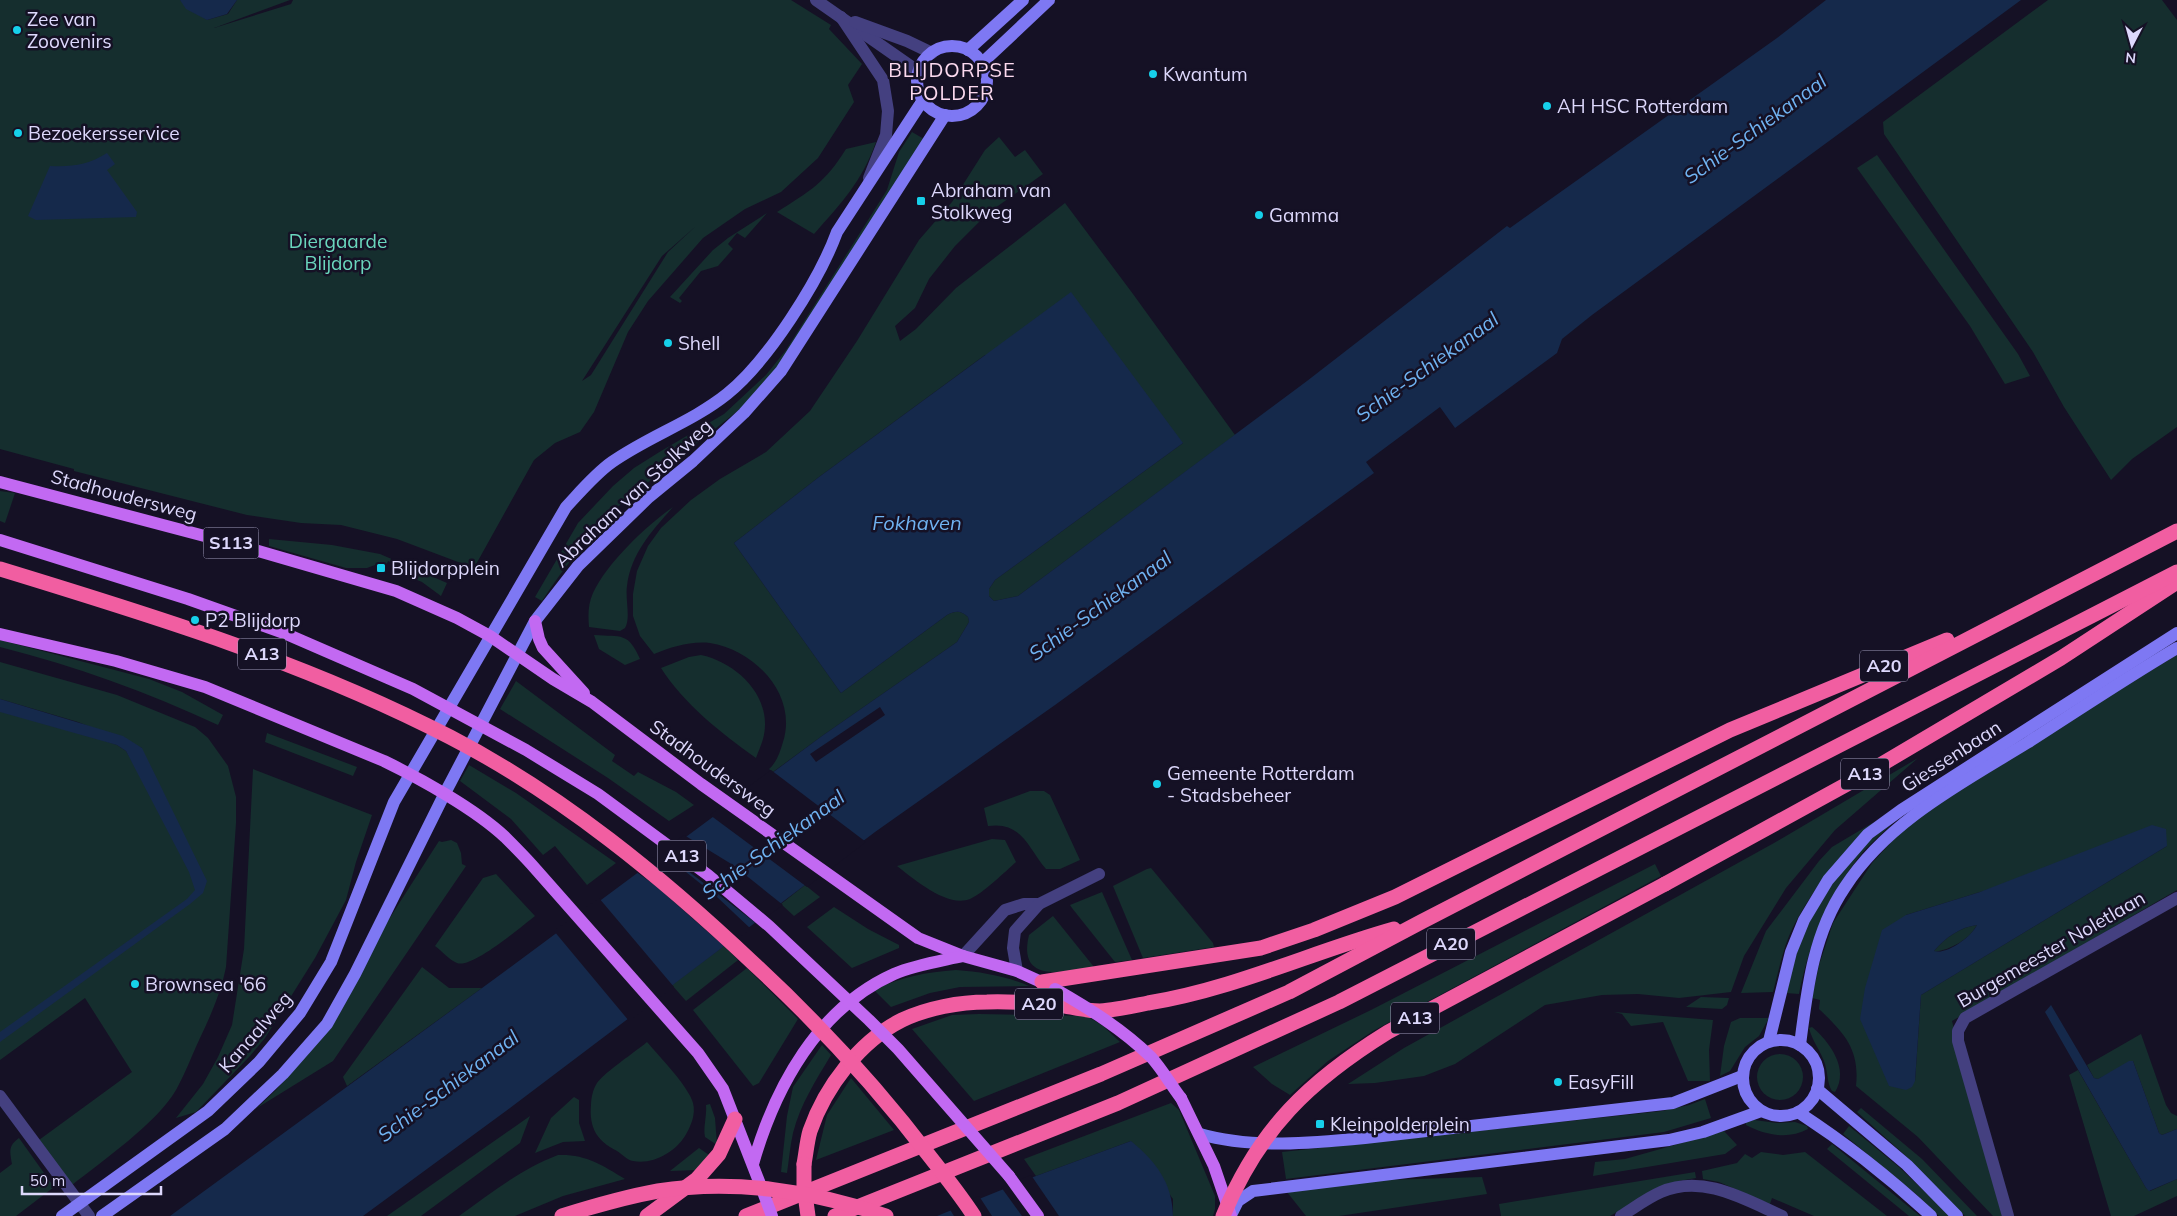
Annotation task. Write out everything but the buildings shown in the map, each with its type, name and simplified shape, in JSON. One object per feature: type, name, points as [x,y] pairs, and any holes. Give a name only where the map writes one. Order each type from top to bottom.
[{"type":"highway","name":"A20","points":[[746,1216],[1101,1074],[1289,992],[2177,531]]},
{"type":"highway","name":"A13","points":[[0,569],[202,632],[276,659],[378,702],[450,737],[512,772],[565,808],[667,884],[794,1001],[837,1044],[899,1115],[974,1216]]},
{"type":"highway","name":"A20","points":[[835,1216],[1118,1103],[1339,1002],[2177,572]]},
{"type":"highway","name":"A13","points":[[1229,1216],[1234,1190],[1254,1153],[1285,1114],[1316,1084],[1352,1054],[1388,1032],[1665,884],[1868,772],[2061,658],[2177,582]]},
{"type":"highway","name":"A20","points":[[1042,982],[1261,948],[1314,930],[1395,897],[1730,730],[2039,602]]},
{"type":"highway","name":"A20","points":[[808,1216],[804,1187],[804,1164],[810,1132],[824,1097],[840,1072],[875,1038],[902,1020],[954,1005],[986,1002],[1028,1003],[1099,1011],[1150,1003],[1239,981],[1283,967],[1349,942],[1422,922]]},
{"type":"highway","points":[[647,1216],[697,1179],[719,1154],[735,1119]]},
{"type":"highway","points":[[562,1216],[598,1205],[651,1193],[722,1187],[828,1198],[886,1216]]},
{"type":"main road","name":"Stadhoudersweg","points":[[0,482],[231,543],[396,591],[490,636],[552,678],[592,702],[701,784],[918,938],[964,956]]},
{"type":"main road","name":"A13","points":[[0,540],[188,600],[284,634],[350,661],[413,689],[468,717],[598,794],[741,901],[830,982],[898,1049],[1009,1176],[1038,1216]]},
{"type":"main road","points":[[535,621],[539,639],[544,648],[592,702]]},
{"type":"main road","points":[[0,634],[116,661],[205,687],[384,761],[410,774],[473,813],[504,836],[532,865],[698,1053],[723,1088],[772,1216]]},
{"type":"main road","points":[[753,1164],[766,1123],[792,1069],[804,1050],[840,1011],[857,995],[896,973],[964,956],[1017,971],[1055,989],[1120,1029],[1152,1058],[1181,1098],[1200,1134],[1214,1166],[1229,1216]]},
{"type":"street","points":[[816,0],[919,72]]},
{"type":"street","points":[[968,50],[1023,0]]},
{"type":"street","points":[[982,63],[1049,0]]},
{"type":"street","points":[[841,17],[907,41],[932,53]]},
{"type":"street","points":[[841,17],[883,80],[888,111],[886,135],[863,191]]},
{"type":"street","points":[[950,46],[959,46],[968,50],[982,63],[987,81],[986,90],[980,102],[964,113],[945,115],[937,112],[923,100],[918,86],[919,72],[926,58],[940,48],[950,46]]},
{"type":"street","name":"Abraham van Stolkweg","points":[[490,636],[566,507],[587,484],[612,462],[688,419],[727,394],[757,363],[786,325],[829,253],[837,232],[923,100]]},
{"type":"street","name":"Abraham van Stolkweg","points":[[518,654],[535,621],[578,566],[649,497],[693,462],[744,414],[781,371],[945,115]]},
{"type":"street","name":"Giessenbaan","points":[[1769,1041],[1791,952],[1804,920],[1828,880],[1868,834],[1901,810],[2177,633]]},
{"type":"street","points":[[410,774],[490,636]]},
{"type":"street","name":"Giessenbaan","points":[[1800,1045],[1814,955],[1824,926],[1845,887],[1882,842],[1932,802],[2177,648]]},
{"type":"street","points":[[102,1216],[225,1129],[283,1074],[327,1024],[355,974],[444,795],[518,654]]},
{"type":"street","name":"Kanaalweg","points":[[62,1216],[208,1111],[259,1062],[300,1013],[330,962],[394,802],[410,774]]},
{"type":"street","points":[[1017,971],[1013,948],[1015,931],[1039,904],[1099,874]]},
{"type":"street","name":"Burgemeester Noletlaan","points":[[2008,1216],[1958,1041],[1958,1031],[1961,1024],[1972,1014],[2177,898]]},
{"type":"street","points":[[964,956],[1005,910],[1024,904],[1039,904]]},
{"type":"street","points":[[1785,1040],[1800,1045],[1813,1057],[1818,1072],[1817,1089],[1810,1103],[1798,1112],[1783,1116],[1760,1111],[1754,1106],[1745,1092],[1742,1076],[1744,1067],[1753,1051],[1769,1041],[1785,1040]]},
{"type":"street","points":[[1200,1134],[1237,1142],[1325,1142],[1366,1138],[1673,1103],[1742,1076]]},
{"type":"street","points":[[1817,1089],[1906,1165],[1957,1216]]},
{"type":"street","points":[[0,1096],[89,1216]]},
{"type":"street","points":[[1229,1216],[1238,1201],[1253,1191],[1668,1140],[1703,1132],[1760,1111]]},
{"type":"street","points":[[1798,1112],[1822,1128],[1930,1216]]},
{"type":"street","points":[[1621,1216],[1659,1193],[1679,1186],[1697,1185],[1724,1191],[1782,1216]]},
{"type":"green space","name":"Diergaarde Blijdorp","points":[[0,0],[180,0],[207,20],[228,14],[237,0],[290,0],[214,28],[291,4],[293,0],[791,0],[831,25],[829,29],[862,64],[848,85],[854,102],[818,158],[781,192],[745,209],[703,238],[648,301],[628,332],[594,412],[580,432],[555,443],[534,460],[474,568],[397,539],[341,525],[301,523],[247,515],[74,471],[74,469],[0,449]],"holes":[[[696,226],[668,252],[591,375],[582,381],[662,256]]]},
{"type":"green space","points":[[2048,0],[2162,0],[2177,20],[2177,427],[2132,459],[2111,480],[2064,407],[2033,352],[1884,134],[1883,122]]},
{"type":"green space","points":[[912,132],[924,139],[795,346],[745,405],[621,504],[599,526],[542,601],[535,597],[578,523],[613,486],[634,468],[724,414],[766,375],[786,350],[887,190],[899,152]]},
{"type":"green space","points":[[999,137],[1015,157],[1025,150],[1043,174],[988,213],[955,246],[929,279],[915,308],[895,326],[900,341],[916,329],[956,288],[1065,203],[1235,435],[1018,596],[994,601],[989,596],[989,589],[995,580],[1183,443],[985,355],[819,477],[734,543],[841,693],[947,615],[960,612],[968,617],[969,622],[957,642],[773,772],[769,769],[779,753],[786,725],[784,708],[778,692],[769,678],[757,665],[742,655],[727,647],[710,643],[681,645],[654,654],[640,636],[633,616],[633,594],[637,571],[648,546],[661,528],[691,500],[720,479],[766,452],[810,411],[857,341],[919,240],[952,202],[985,150]]},
{"type":"green space","points":[[876,142],[857,181],[842,202],[814,234],[777,212],[799,198],[824,178],[846,149]]},
{"type":"green space","points":[[1877,155],[2018,354],[2030,376],[2005,384],[1970,326],[1857,168]]},
{"type":"green space","points":[[767,213],[745,238],[737,233],[728,244],[733,249],[718,266],[701,271],[679,298],[682,301],[680,303],[670,297],[713,250],[728,238]]},
{"type":"green space","points":[[0,491],[15,493],[5,523],[0,521]]},
{"type":"green space","points":[[673,507],[644,543],[633,563],[627,586],[628,619],[625,628],[620,631],[589,627],[591,597],[599,581],[628,546],[651,524]]},
{"type":"green space","points":[[269,539],[332,545],[380,554],[447,583],[441,596],[422,582],[400,573],[402,567],[388,561],[385,568],[375,565],[367,568],[346,568],[269,546]]},
{"type":"green space","points":[[594,635],[618,636],[628,640],[640,659],[625,665],[599,649]]},
{"type":"green space","points":[[0,640],[149,679],[182,692],[223,715],[218,725],[110,681],[0,647]]},
{"type":"green space","points":[[701,655],[715,659],[740,674],[758,697],[763,710],[765,724],[763,739],[756,758],[692,706],[661,668],[689,657]]},
{"type":"green space","points":[[2177,655],[2177,890],[1952,1021],[2002,1216],[1993,1216],[1918,1137],[1856,1086],[1857,1073],[1853,1052],[1843,1034],[1819,1009],[1820,1000],[1812,998],[1819,965],[1833,923],[1872,863],[1895,838],[1924,812],[1985,770]],"holes":[[[2167,846],[1921,995],[1915,1081],[1906,915],[1980,892]]]},
{"type":"green space","points":[[0,662],[117,695],[195,727],[208,738],[228,766],[236,797],[236,823],[226,967],[212,1012],[182,1078],[167,1103],[128,1141],[72,1185],[39,1140],[132,1072],[85,998],[0,1060],[0,706],[117,745],[126,751],[136,768],[142,748],[78,722],[0,699]]},
{"type":"green space","points":[[516,681],[615,755],[612,761],[634,776],[638,772],[676,792],[694,805],[669,821],[608,778],[500,709]]},
{"type":"green space","points":[[267,733],[357,767],[353,776],[265,742]]},
{"type":"green space","points":[[1918,758],[1835,830],[1786,888],[1744,956],[1731,992],[1679,998],[1638,994],[1602,995],[1545,1005],[1455,1064],[1424,1076],[1375,1083],[1348,1084],[1404,1048],[1774,843]]},
{"type":"green space","points":[[469,765],[516,793],[616,863],[587,885],[555,846],[543,855],[511,819],[460,781]]},
{"type":"green space","points":[[253,769],[372,815],[356,862],[346,900],[315,958],[265,1038],[196,1112],[176,1118],[203,1084],[218,1057],[232,1025],[244,949]]},
{"type":"green space","points":[[1030,791],[1044,791],[1050,795],[1080,860],[1060,869],[1046,869],[1017,832],[1000,826],[988,826],[984,808]]},
{"type":"green space","points":[[1874,822],[1837,861],[1806,904],[1789,936],[1773,992],[1741,993],[1766,931],[1819,861],[1832,847]]},
{"type":"green space","points":[[1892,824],[1863,853],[1848,873],[1829,905],[1814,939],[1799,994],[1786,993],[1799,945],[1814,910],[1835,877],[1864,844]]},
{"type":"green space","points":[[992,839],[1005,840],[1016,862],[970,899],[961,901],[941,896],[922,885],[897,866]]},
{"type":"green space","points":[[451,840],[457,843],[461,853],[462,864],[466,866],[333,1061],[257,1108],[290,1074],[439,841]]},
{"type":"green space","points":[[1655,864],[1661,876],[1373,1031],[1328,1061],[1290,1095],[1272,1084],[1253,1067],[1371,1010]]},
{"type":"green space","points":[[1151,868],[1213,943],[1214,947],[1143,958],[1113,886]]},
{"type":"green space","points":[[496,874],[535,916],[509,937],[474,960],[464,963],[454,962],[435,946],[483,878]]},
{"type":"green space","points":[[805,885],[820,897],[794,916],[781,904]]},
{"type":"green space","points":[[1102,892],[1132,960],[1115,962],[1070,905]]},
{"type":"green space","points":[[834,907],[868,929],[899,945],[899,948],[852,968],[807,927]]},
{"type":"green space","points":[[1053,916],[1094,967],[1070,971],[1046,971],[1036,968],[1030,961],[1027,951],[1029,935]]},
{"type":"green space","points":[[1977,925],[1959,943],[1941,951],[1934,951],[1953,934]]},
{"type":"green space","points":[[724,946],[738,960],[686,1001],[672,985]]},
{"type":"green space","points":[[422,967],[449,988],[482,988],[347,1086],[343,1077]]},
{"type":"green space","points":[[747,968],[798,1019],[759,1083],[753,1086],[693,1010]]},
{"type":"green space","points":[[956,970],[994,975],[1029,986],[960,987],[930,993],[891,1007],[874,990],[914,976]]},
{"type":"green space","points":[[1701,997],[1729,998],[1727,1005],[1722,1009],[1686,1007]]},
{"type":"green space","points":[[1614,1012],[1713,1020],[1709,1050],[1710,1081],[1688,1081],[1663,1022],[1631,1026],[1622,1014]]},
{"type":"green space","points":[[952,1015],[1087,1016],[1103,1026],[1120,1042],[974,1101],[912,1029]]},
{"type":"green space","points":[[1740,1018],[1769,1018],[1759,1036],[1745,1047],[1730,1071],[1720,1076],[1724,1046],[1731,1022]]},
{"type":"green space","points":[[1812,1027],[1825,1040],[1836,1056],[1840,1074],[1835,1092],[1830,1088],[1823,1059],[1810,1033],[1809,1028]]},
{"type":"green space","points":[[2141,1034],[2166,1105],[2171,1113],[2177,1116],[2177,1129],[2162,1135],[2159,1133],[2133,1061],[2098,1079],[2094,1078],[2087,1065]]},
{"type":"green space","points":[[647,1042],[686,1089],[693,1103],[694,1111],[687,1132],[681,1142],[663,1156],[641,1162],[629,1159],[599,1138],[591,1120],[591,1102],[594,1088],[601,1078]]},
{"type":"green space","points":[[822,1045],[831,1055],[809,1093],[796,1123],[787,1173],[781,1172],[787,1116],[793,1087]]},
{"type":"green space","points":[[1775,1054],[1785,1054],[1797,1060],[1802,1068],[1802,1086],[1797,1094],[1789,1099],[1775,1100],[1767,1097],[1760,1090],[1757,1082],[1757,1072],[1760,1064],[1767,1057]]},
{"type":"green space","points":[[2078,1070],[2146,1188],[2150,1191],[2177,1179],[2177,1196],[2134,1216],[2111,1216],[2069,1075]]},
{"type":"green space","points":[[851,1078],[894,1130],[816,1160],[827,1115]]},
{"type":"green space","points":[[574,1097],[579,1100],[579,1123],[585,1141],[563,1142],[535,1153],[551,1118]]},
{"type":"green space","points":[[1705,1099],[1711,1118],[1664,1132],[1286,1179],[1282,1152],[1662,1111]]},
{"type":"green space","points":[[1171,1103],[1179,1110],[1215,1196],[1213,1216],[1173,1216],[1173,1199],[1131,1141],[1036,1176],[1024,1159]]},
{"type":"green space","points":[[710,1104],[715,1118],[717,1145],[705,1137],[706,1105]]},
{"type":"green space","points":[[1861,1108],[1922,1159],[1977,1216],[1965,1216],[1907,1157],[1857,1112]]},
{"type":"green space","points":[[530,1116],[520,1143],[421,1216],[387,1216]]},
{"type":"green space","points":[[1754,1120],[1777,1123],[1795,1122],[1807,1126],[1808,1129],[1793,1134],[1769,1134],[1746,1125],[1746,1122]]},
{"type":"green space","points":[[1849,1126],[1899,1167],[1950,1216],[1939,1216],[1917,1195],[1843,1134]]},
{"type":"green space","points":[[1724,1131],[1737,1145],[1725,1154],[1593,1176],[1595,1162],[1625,1159]]},
{"type":"green space","points":[[19,1138],[54,1187],[16,1216],[0,1216],[0,1173],[12,1164],[11,1149]]},
{"type":"green space","points":[[1832,1144],[1920,1216],[1909,1216],[1827,1149]]},
{"type":"green space","points":[[699,1148],[709,1155],[697,1170],[670,1171]]},
{"type":"green space","points":[[1761,1152],[1783,1155],[1805,1152],[1887,1216],[1814,1216],[1772,1198],[1770,1204],[1719,1182],[1703,1179],[1702,1171],[1737,1163],[1745,1154],[1752,1158]]},
{"type":"green space","points":[[558,1155],[585,1158],[625,1179],[563,1196],[515,1216],[459,1216],[531,1167]]},
{"type":"green space","points":[[1695,1172],[1696,1178],[1679,1181],[1645,1196],[1610,1216],[1501,1216],[1499,1204]]},
{"type":"green space","points":[[1482,1177],[1487,1194],[1339,1216],[1306,1216],[1287,1192],[1384,1180]]},
{"type":"water","points":[[180,0],[237,0],[227,14],[207,20],[186,9]]},
{"type":"water","points":[[1826,0],[2021,0],[1592,315],[1562,339],[1557,353],[1455,428],[1440,407],[1366,462],[1374,473],[1055,705],[875,832],[510,1108],[363,1216],[170,1216],[822,736],[957,642],[969,622],[968,617],[958,612],[947,615],[841,693],[734,543],[819,477],[1071,292],[1183,443],[995,580],[989,589],[989,596],[994,601],[1018,596],[1307,381],[1507,226],[1510,228],[1777,38]]},
{"type":"water","points":[[107,153],[115,164],[107,170],[137,212],[136,217],[36,220],[28,216],[50,166],[80,164]]},
{"type":"water","points":[[0,699],[123,736],[142,748],[207,881],[203,893],[190,904],[0,1042],[0,1032],[187,899],[195,890],[189,872],[126,751],[117,745],[0,712]]},
{"type":"water","points":[[2152,825],[2166,829],[2167,846],[1921,995],[1915,1081],[1912,1087],[1906,1090],[1889,1086],[1860,1019],[1865,988],[1882,930],[1906,915],[1980,892]],"holes":[[[1977,925],[1974,930],[1952,948],[1939,952],[1934,951],[1959,931]]]},
{"type":"water","points":[[2051,1005],[2094,1078],[2098,1079],[2129,1061],[2133,1061],[2159,1133],[2162,1135],[2177,1129],[2177,1179],[2149,1191],[2146,1188],[2045,1012]]},
{"type":"water","points":[[1131,1141],[1148,1157],[1161,1174],[1170,1193],[1173,1216],[937,1216],[1036,1176]]},
{"type":"pier","points":[[880,707],[885,715],[816,762],[810,754]]},
{"type":"pier","points":[[771,770],[866,842],[807,887],[710,815]]},
{"type":"pier","points":[[684,835],[733,865],[783,905],[757,924],[662,851]]},
{"type":"pier","points":[[661,852],[716,896],[751,929],[726,948],[656,886],[635,871]]},
{"type":"pier","points":[[599,898],[674,987],[629,1021],[554,931]]},
{"type":"pier","points":[[1031,1175],[1059,1216],[1022,1216],[1001,1187]]},
{"type":"pier","points":[[979,1196],[992,1216],[954,1216],[949,1208]]},
{"type":"place","name":"Zee van Zoovenirs","points":[[17,30]]},
{"type":"place","name":"Kwantum","points":[[1153,74]]},
{"type":"place","name":"AH HSC Rotterdam","points":[[1547,106]]},
{"type":"place","name":"Bezoekersservice","points":[[18,133]]},
{"type":"place","name":"Abraham van Stolkweg","points":[[921,201]]},
{"type":"place","name":"Gamma","points":[[1259,215]]},
{"type":"place","name":"Shell","points":[[668,343]]},
{"type":"place","name":"Blijdorpplein","points":[[381,568]]},
{"type":"place","name":"P2 Blijdorp","points":[[195,620]]},
{"type":"place","name":"Gemeente Rotterdam - Stadsbeheer","points":[[1157,784]]},
{"type":"place","name":"Brownsea '66","points":[[135,984]]},
{"type":"place","name":"EasyFill","points":[[1558,1082]]},
{"type":"place","name":"Kleinpolderplein","points":[[1320,1124]]},
{"type":"district","name":"BLIJDORPSE POLDER","points":[[952,82]]},
{"type":"water label","name":"Schie-Schiekanaal","points":[[1755,129]]},
{"type":"water label","name":"Schie-Schiekanaal","points":[[1427,367]]},
{"type":"water label","name":"Fokhaven","points":[[917,523]]},
{"type":"water label","name":"Schie-Schiekanaal","points":[[1100,606]]},
{"type":"water label","name":"Schie-Schiekanaal","points":[[773,845]]},
{"type":"water label","name":"Schie-Schiekanaal","points":[[448,1086]]}]
